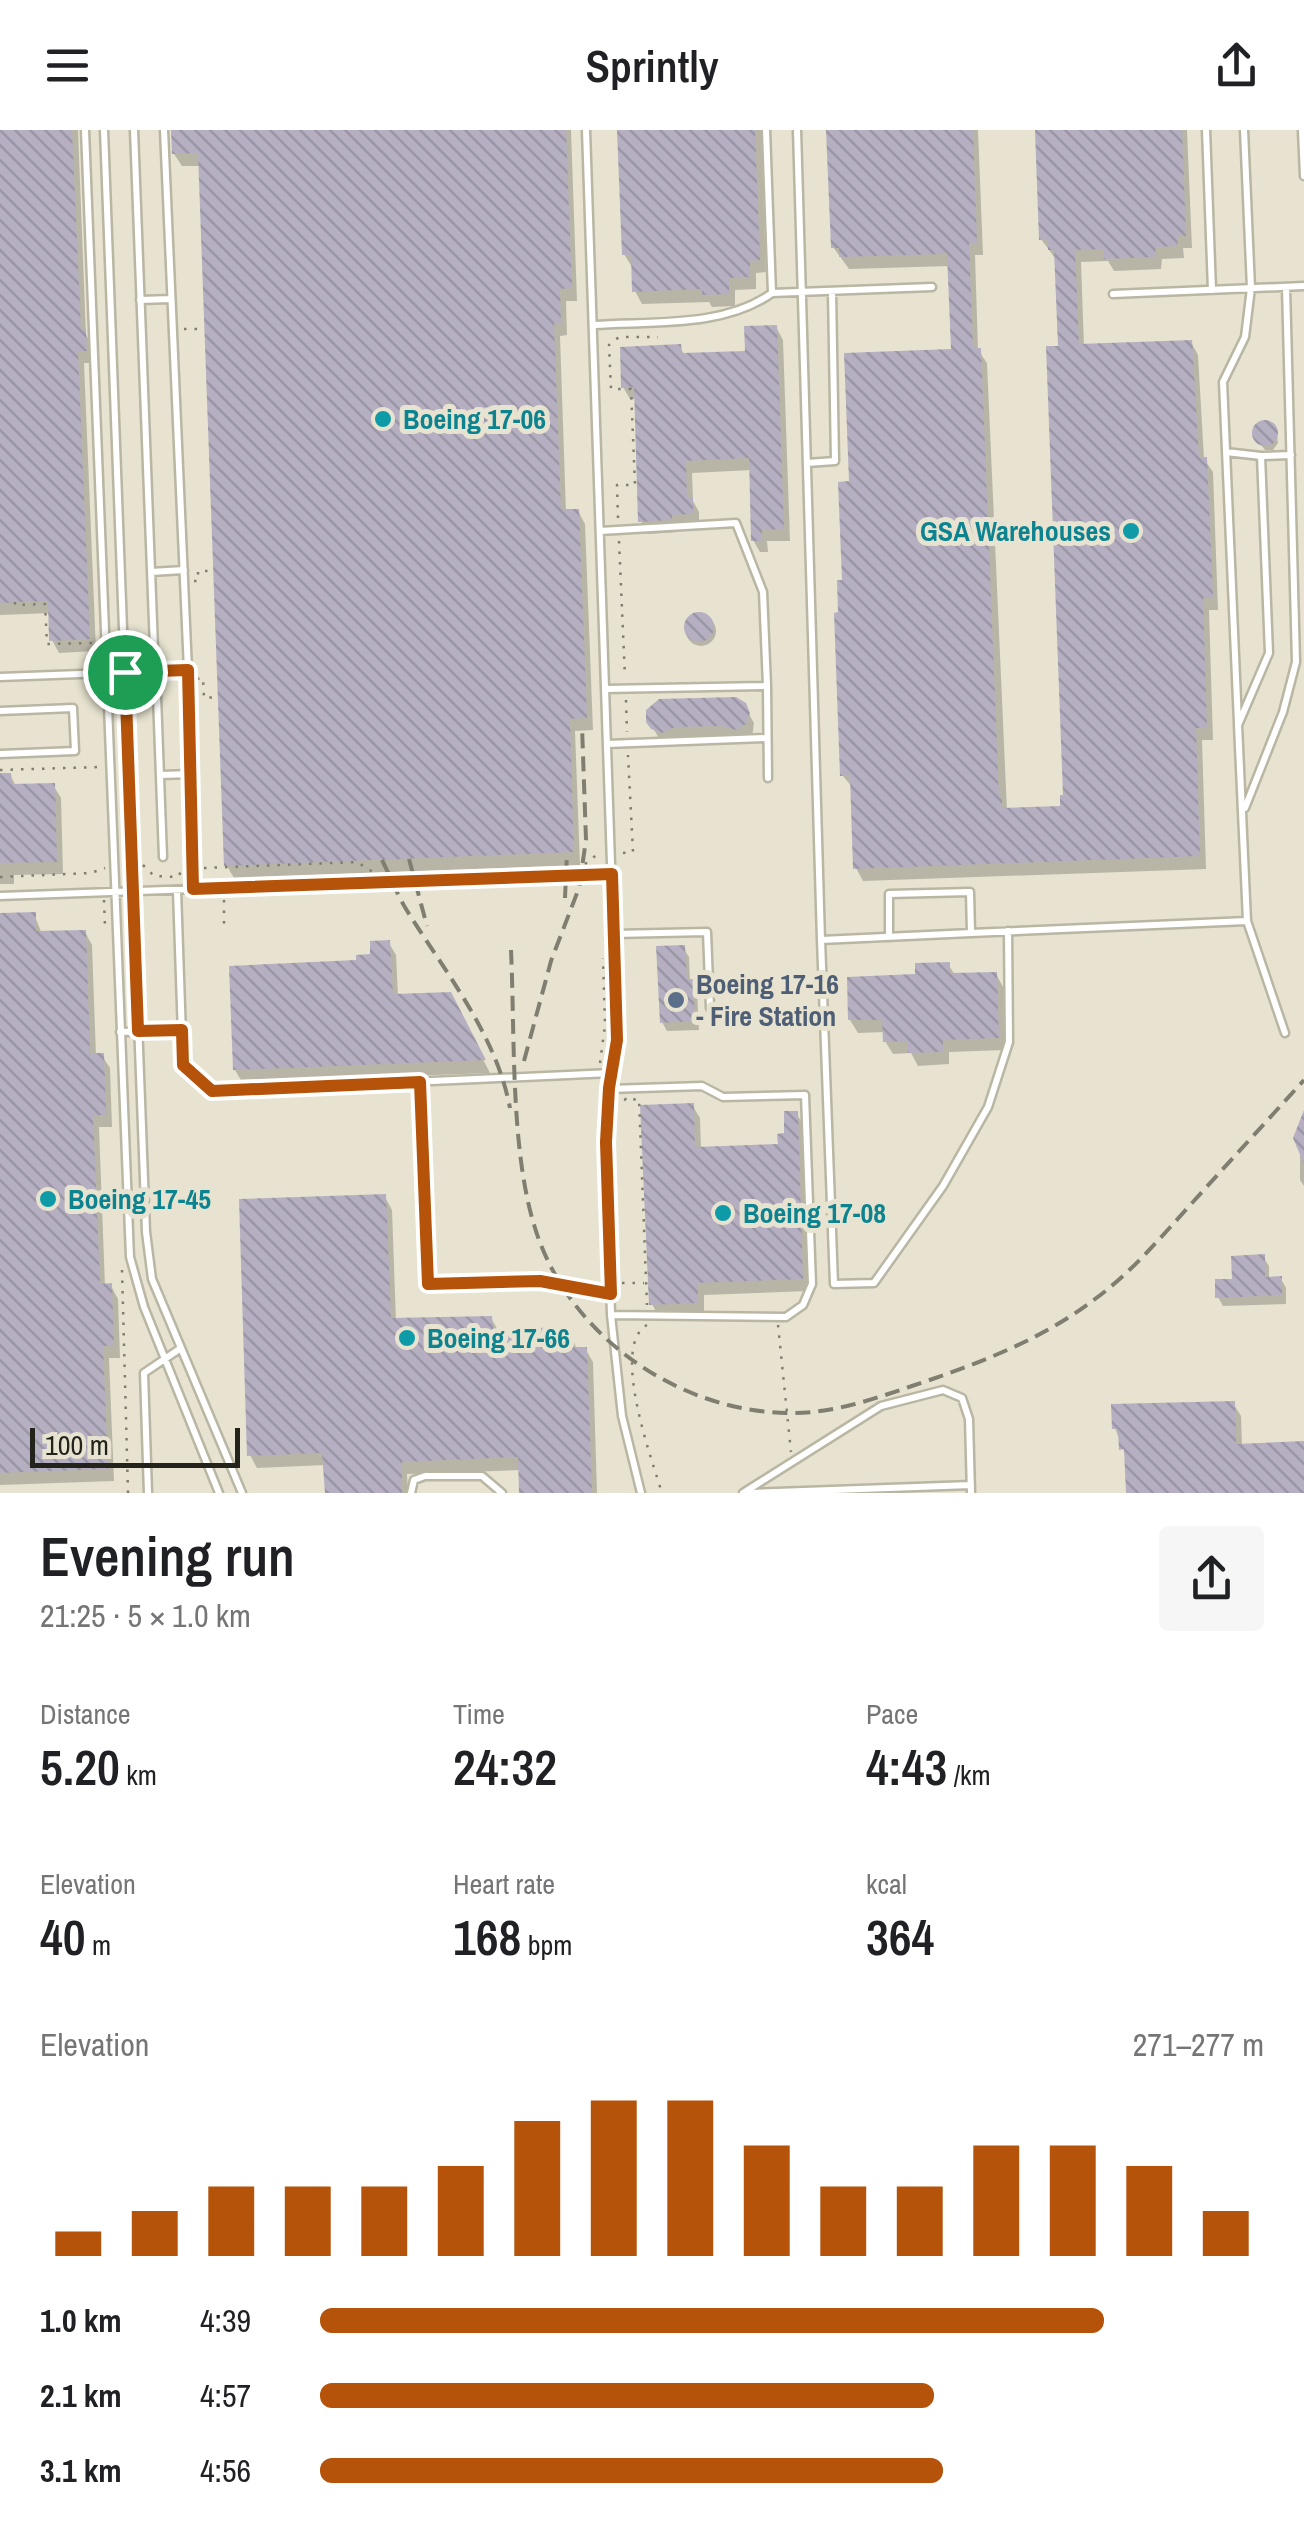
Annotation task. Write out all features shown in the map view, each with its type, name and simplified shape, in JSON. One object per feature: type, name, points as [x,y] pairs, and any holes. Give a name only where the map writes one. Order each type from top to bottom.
[{"type":"lane","points":[[85,130],[130,1257],[136,1285],[219,1493]]},
{"type":"lane","points":[[104,130],[149,1263],[152,1280],[242,1493]]},
{"type":"lane","points":[[134,130],[154,648]]},
{"type":"lane","points":[[164,130],[188,670],[193,889]]},
{"type":"lane","points":[[586,130],[617,1040],[606,1142],[611,1294],[622,1416],[640,1493]]},
{"type":"lane","points":[[766,130],[772,292]]},
{"type":"lane","points":[[797,130],[834,1284],[874,1282],[943,1186],[988,1107],[1009,1042],[1008,932]]},
{"type":"lane","points":[[1206,130],[1212,290]]},
{"type":"lane","points":[[1244,130],[1251,288],[1245,336],[1223,382],[1238,725],[1247,921],[1284,1033]]},
{"type":"lane","points":[[1302,130],[1304,176]]},
{"type":"lane","points":[[1113,294],[1304,286]]},
{"type":"lane","points":[[594,324],[708,318],[758,303],[772,292],[932,287]]},
{"type":"lane","points":[[1242,813],[1282,712],[1296,662],[1286,287]]},
{"type":"lane","points":[[807,463],[835,461],[832,291]]},
{"type":"lane","points":[[140,300],[171,299]]},
{"type":"lane","points":[[1226,452],[1291,455]]},
{"type":"lane","points":[[1238,725],[1268,653],[1261,456]]},
{"type":"lane","points":[[100,516],[119,516]]},
{"type":"lane","points":[[600,531],[736,523],[763,592],[768,778]]},
{"type":"lane","points":[[151,572],[184,570]]},
{"type":"lane","points":[[1294,602],[1304,602]]},
{"type":"lane","points":[[0,676],[188,670]]},
{"type":"lane","points":[[606,689],[767,686]]},
{"type":"lane","points":[[157,696],[162,857]]},
{"type":"lane","points":[[0,711],[73,708],[75,751],[0,754]]},
{"type":"lane","points":[[607,744],[767,738]]},
{"type":"lane","points":[[160,775],[190,774]]},
{"type":"lane","points":[[0,896],[612,874]]},
{"type":"lane","points":[[177,890],[183,1065],[212,1091],[612,1071]]},
{"type":"lane","points":[[889,936],[889,894],[970,892],[971,933]]},
{"type":"lane","points":[[821,940],[1247,921]]},
{"type":"lane","points":[[614,934],[707,932],[710,1008]]},
{"type":"lane","points":[[120,1032],[182,1030]]},
{"type":"lane","points":[[420,1082],[428,1284],[540,1281],[611,1294]]},
{"type":"lane","points":[[609,1088],[702,1086],[723,1097],[805,1095],[812,1284],[803,1304],[786,1317],[612,1315]]},
{"type":"lane","points":[[148,1493],[144,1373],[181,1348]]},
{"type":"lane","points":[[743,1493],[881,1406],[944,1390],[962,1398],[969,1419],[971,1489],[751,1493]]},
{"type":"lane","points":[[411,1493],[414,1480],[425,1476],[482,1476],[502,1493]]},
{"type":"path","points":[[582,865],[599,853],[633,852],[617,486],[635,485],[631,389],[611,389],[609,345],[619,336],[658,337]]},
{"type":"path","points":[[15,602],[44,604],[47,644],[96,644]]},
{"type":"path","points":[[188,679],[202,678],[204,698],[218,697]]},
{"type":"path","points":[[599,853],[600,875]]},
{"type":"path","points":[[142,857],[144,869],[154,876],[178,877],[182,870],[193,869],[356,862],[378,875]]},
{"type":"path","points":[[0,877],[90,873],[103,870],[108,864]]},
{"type":"path","points":[[602,953],[605,1025],[598,1062],[612,1071]]},
{"type":"path","points":[[628,1088],[625,1100],[639,1100],[650,1324],[638,1330],[632,1340],[631,1359],[642,1427],[662,1493]]},
{"type":"path","points":[[778,1324],[792,1462]]},
{"type":"building","points":[[0,130],[72,130],[81,330],[86,329],[87,351],[78,351],[90,639],[49,641],[48,601],[0,603]]},
{"type":"building","name":"Boeing 17-06","points":[[171,130],[566,130],[572,288],[560,289],[561,323],[554,323],[561,509],[579,509],[587,718],[570,719],[574,852],[224,866],[198,153],[172,154]]},
{"type":"building","points":[[617,130],[755,130],[760,260],[750,261],[750,277],[729,278],[729,294],[702,295],[702,289],[632,292],[631,255],[622,255]]},
{"type":"building","name":"GSA Warehouses","points":[[826,130],[973,130],[977,243],[969,243],[973,348],[981,348],[1002,808],[1060,806],[1063,795],[1046,346],[1058,346],[1054,250],[1048,250],[1048,239],[1039,240],[1035,130],[1182,130],[1186,236],[1177,236],[1178,246],[1156,247],[1155,257],[1104,259],[1103,249],[1075,250],[1079,344],[1192,340],[1199,457],[1207,457],[1213,597],[1203,598],[1207,728],[1196,728],[1200,856],[853,869],[850,776],[840,776],[834,613],[838,612],[837,580],[842,580],[838,482],[849,481],[844,353],[951,349],[947,254],[839,257],[839,248],[831,248]]},
{"type":"building","points":[[777,325],[784,529],[762,530],[762,541],[751,541],[749,458],[686,461],[687,497],[693,497],[693,514],[638,522],[634,387],[621,388],[620,347],[681,344],[682,353],[745,351],[744,326]]},
{"type":"building","points":[[1265,420],[1274,424],[1278,433],[1274,442],[1265,446],[1256,442],[1252,433],[1256,424]]},
{"type":"building","points":[[699,612],[710,616],[714,627],[710,638],[699,642],[688,638],[684,627],[688,616]]},
{"type":"building","points":[[736,697],[746,703],[750,713],[746,724],[736,730],[722,726],[675,727],[662,733],[646,722],[646,710],[659,699]]},
{"type":"building","points":[[0,773],[11,773],[12,784],[55,783],[57,862],[0,863]]},
{"type":"building","name":"Boeing 17-45","points":[[36,912],[36,931],[86,930],[90,1053],[104,1053],[106,1115],[93,1115],[100,1284],[112,1283],[114,1346],[103,1346],[108,1469],[0,1473],[0,913]]},
{"type":"building","points":[[390,940],[393,994],[451,992],[486,1060],[233,1070],[229,966],[356,960],[356,955],[370,954],[370,941]]},
{"type":"building","name":"Boeing 17-16 - Fire Station","points":[[685,945],[687,979],[693,979],[695,1021],[660,1023],[656,946]]},
{"type":"building","points":[[950,962],[950,973],[997,972],[999,1038],[943,1040],[943,1052],[908,1053],[907,1041],[883,1042],[882,1020],[848,1020],[847,977],[915,974],[915,963]]},
{"type":"building","name":"Boeing 17-08","points":[[694,1103],[695,1147],[778,1144],[777,1134],[784,1133],[784,1111],[798,1111],[803,1279],[698,1283],[698,1303],[649,1305],[640,1105]]},
{"type":"building","points":[[1304,1110],[1304,1164],[1293,1138]]},
{"type":"building","name":"Boeing 17-66","points":[[386,1194],[391,1318],[492,1316],[493,1329],[571,1327],[571,1347],[587,1347],[592,1493],[519,1493],[518,1457],[402,1462],[402,1493],[325,1493],[322,1453],[247,1456],[239,1199]]},
{"type":"building","points":[[1265,1254],[1265,1277],[1282,1276],[1282,1295],[1215,1298],[1215,1279],[1232,1279],[1231,1256]]},
{"type":"building","points":[[1235,1401],[1236,1444],[1304,1441],[1304,1493],[1126,1493],[1124,1449],[1119,1450],[1118,1429],[1112,1429],[1111,1404]]},
{"type":"railway","points":[[524,1061],[551,961],[579,888],[586,840],[582,726]]},
{"type":"railway","points":[[565,898],[567,853]]},
{"type":"railway","points":[[409,859],[427,926]]},
{"type":"railway","points":[[382,860],[406,909],[481,1029],[510,1108]]},
{"type":"railway","points":[[511,950],[521,1163],[535,1228],[551,1267],[573,1302],[600,1333],[632,1360],[668,1382],[746,1409],[803,1413],[851,1405],[960,1369],[1052,1327],[1109,1289],[1134,1266],[1304,1080]]},
{"type":"place","name":"Boeing 17-06","points":[[383,419]]},
{"type":"place","name":"GSA Warehouses","points":[[1131,531]]},
{"type":"place","name":"Boeing 17-16 - Fire Station","points":[[676,1000]]},
{"type":"place","name":"Boeing 17-45","points":[[48,1199]]},
{"type":"place","name":"Boeing 17-08","points":[[723,1213]]},
{"type":"place","name":"Boeing 17-66","points":[[407,1338]]},
{"type":"route","points":[[188,670],[193,889],[612,874],[617,1040],[606,1142],[611,1294],[540,1281],[428,1284],[420,1082],[212,1091],[183,1065],[182,1030],[138,1031],[125,672],[188,670]]}]
